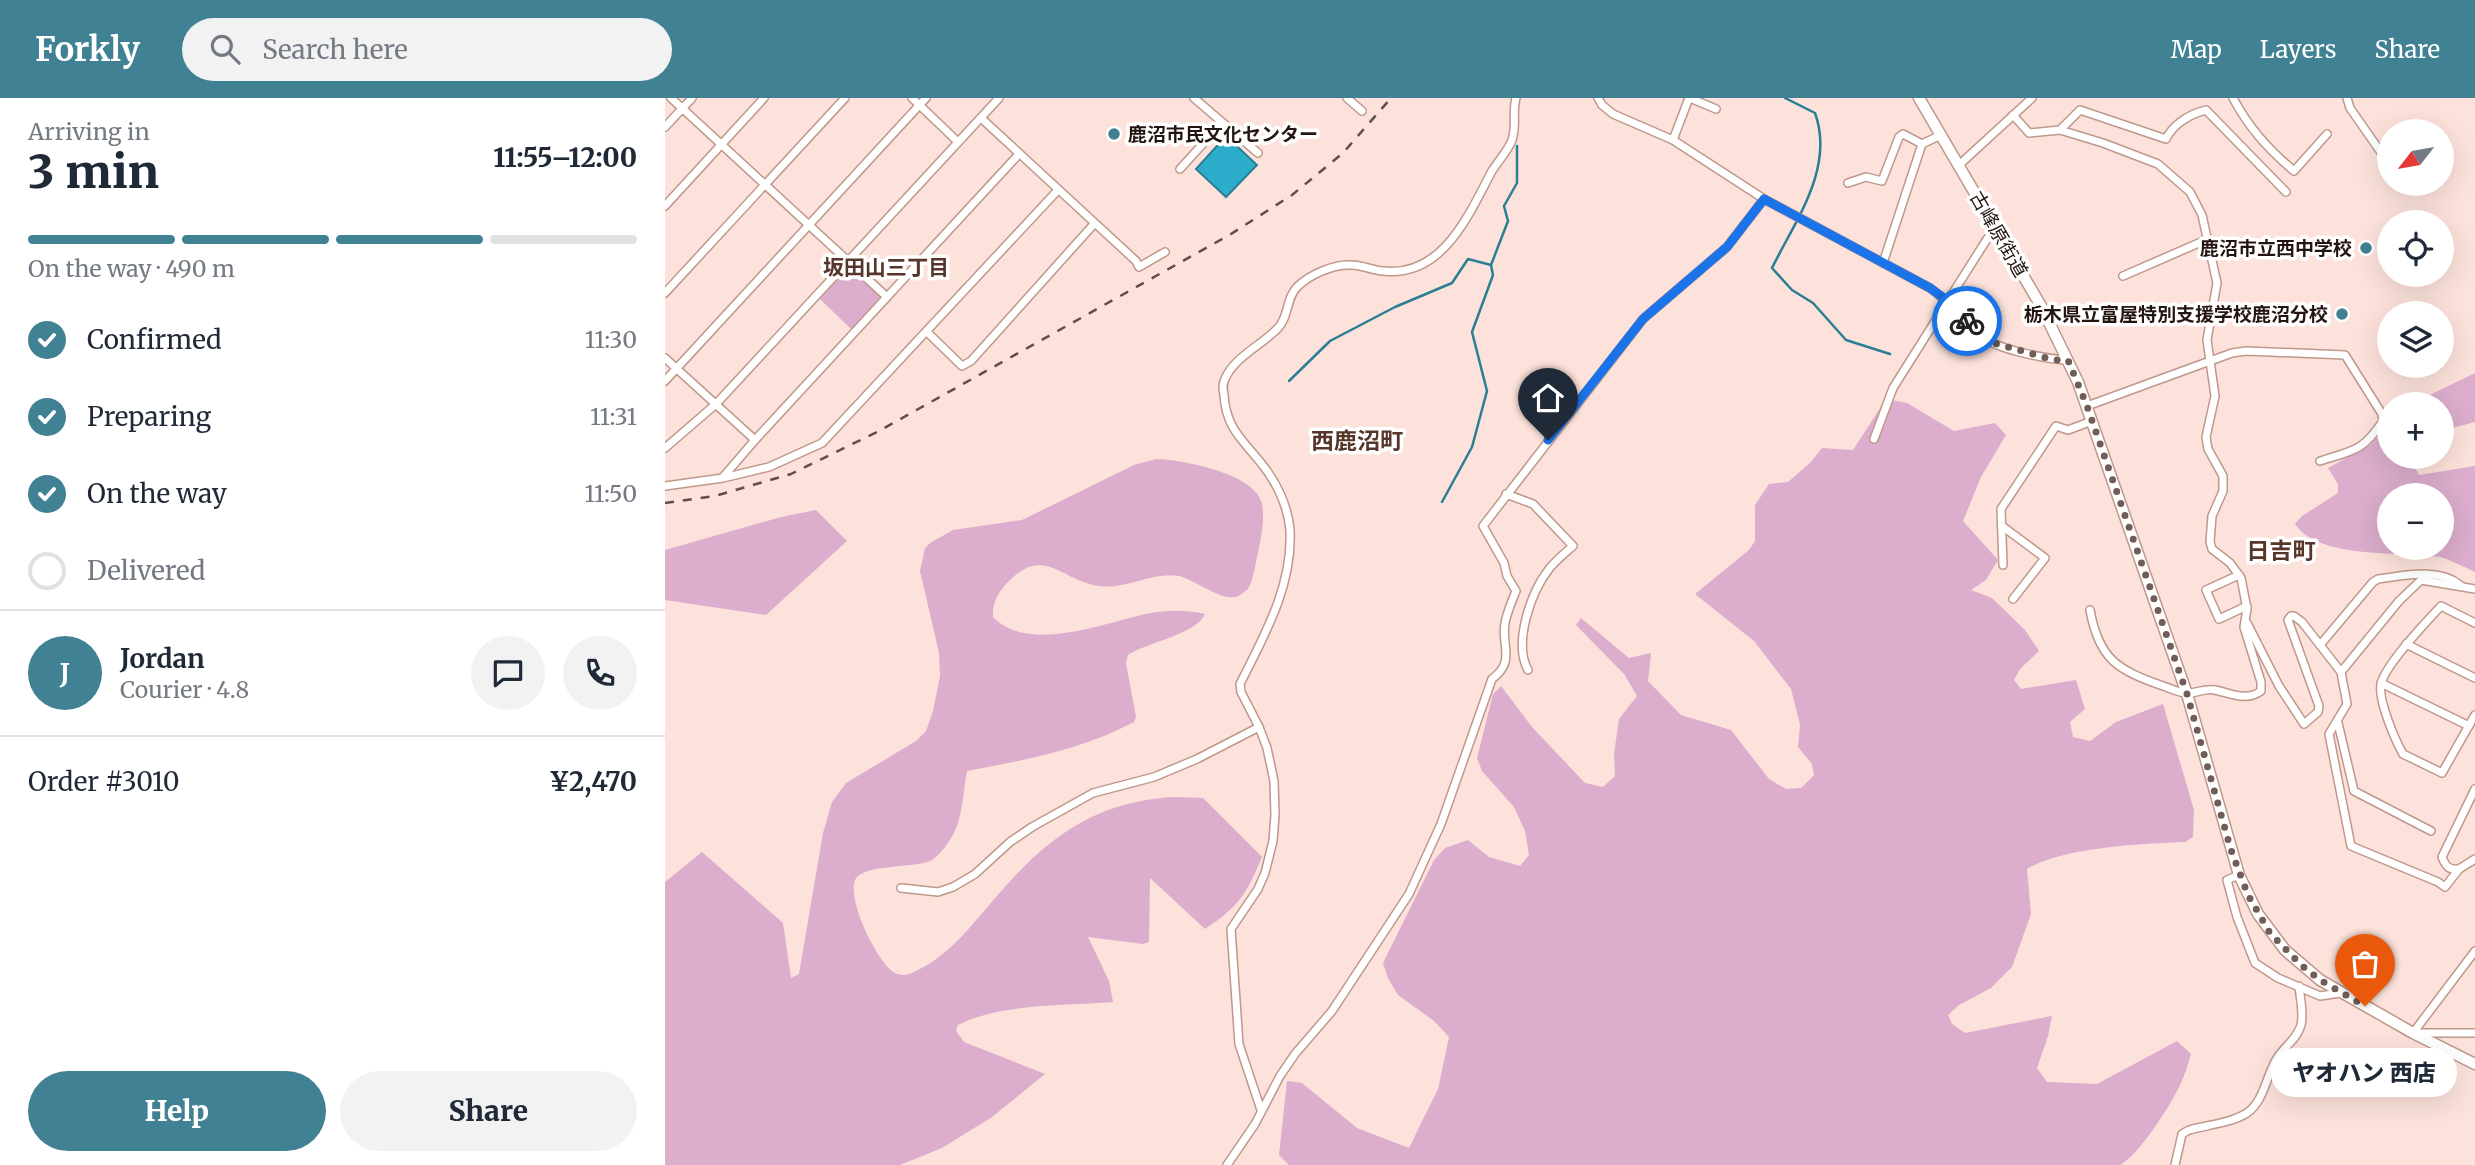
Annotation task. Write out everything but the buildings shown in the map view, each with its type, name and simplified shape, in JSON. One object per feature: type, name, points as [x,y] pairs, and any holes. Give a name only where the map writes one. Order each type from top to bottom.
[{"type":"main road","name":"古峰原街道","points":[[1919,98],[2045,313],[2068,360],[2087,406],[2187,694],[2239,875],[2258,914],[2270,933],[2301,965],[2340,993],[2475,1064]]},
{"type":"street","points":[[671,98],[887,297]]},
{"type":"street","points":[[665,127],[692,98]]},
{"type":"street","points":[[665,206],[764,98]]},
{"type":"street","points":[[665,293],[845,98]]},
{"type":"street","points":[[912,98],[957,141]]},
{"type":"street","points":[[665,381],[926,98]]},
{"type":"street","points":[[665,448],[716,404],[999,98]]},
{"type":"street","points":[[1193,98],[1258,153]]},
{"type":"street","points":[[1347,98],[1361,111]]},
{"type":"street","points":[[1261,1110],[1239,1044],[1231,929],[1258,889],[1265,873],[1273,841],[1274,780],[1267,748],[1241,692],[1240,684],[1266,635],[1277,607],[1289,563],[1290,529],[1285,504],[1276,487],[1261,463],[1240,441],[1231,426],[1224,401],[1223,384],[1231,369],[1281,325],[1292,292],[1318,272],[1350,265],[1402,271],[1417,267],[1442,251],[1466,220],[1512,140],[1513,107],[1516,98]]},
{"type":"street","points":[[1598,98],[1613,114],[1673,140],[1764,199],[1930,288],[1948,301],[1990,342],[2054,360],[2068,360]]},
{"type":"street","points":[[1673,140],[1690,98],[1716,108]]},
{"type":"street","points":[[1959,165],[2032,98]]},
{"type":"street","points":[[2234,98],[2244,118],[2267,148],[2294,171],[2327,134]]},
{"type":"street","points":[[2347,98],[2350,108],[2377,147]]},
{"type":"street","points":[[2060,130],[2080,110],[2166,139],[2171,129],[2197,112],[2206,110],[2286,192]]},
{"type":"street","points":[[2013,116],[2029,133],[2060,130],[2103,142],[2158,164],[2190,192],[2202,215],[2217,283],[2207,340],[2215,396],[2206,437],[2207,449],[2223,476],[2223,491],[2212,516],[2210,542],[2212,549],[2231,564],[2239,575],[2246,606],[2244,627],[2261,682],[2261,691],[2256,695],[2243,697],[2213,689],[2187,694],[2148,681],[2113,663],[2094,630],[2090,610]]},
{"type":"street","points":[[981,118],[1136,261],[1139,267],[1165,252]]},
{"type":"street","points":[[1180,169],[1221,124]]},
{"type":"street","points":[[1849,183],[1866,177],[1882,181],[1899,136],[1903,134],[1922,144]]},
{"type":"street","points":[[1883,263],[1922,144],[1941,135]]},
{"type":"street","points":[[723,478],[1019,154]]},
{"type":"street","points":[[665,486],[723,478],[769,467],[822,443],[1058,190]]},
{"type":"street","points":[[1227,1165],[1255,1124],[1280,1076],[1332,1010],[1409,894],[1441,824],[1492,679],[1503,671],[1507,659],[1505,623],[1516,591],[1483,526],[1643,319],[1727,247],[1764,199]]},
{"type":"street","points":[[927,332],[962,366],[971,361],[1094,224]]},
{"type":"street","points":[[1874,439],[1893,388],[1987,239],[1996,229]]},
{"type":"street","points":[[2123,276],[2208,239]]},
{"type":"street","points":[[2087,406],[2209,360],[2246,351],[2345,355],[2382,414],[2383,421],[2366,444],[2356,450],[2320,461]]},
{"type":"street","points":[[665,358],[755,440]]},
{"type":"street","points":[[2003,565],[2001,509],[2056,426],[2068,430],[2092,421]]},
{"type":"street","points":[[1506,494],[1533,505],[1573,546],[1549,569],[1535,594],[1523,631],[1521,650],[1528,670]]},
{"type":"street","points":[[2001,526],[2045,558],[2014,599]]},
{"type":"street","points":[[2320,645],[2378,579],[2421,574],[2453,579],[2460,586]]},
{"type":"street","points":[[2239,575],[2206,590],[2219,619],[2246,606]]},
{"type":"street","points":[[2341,672],[2399,601],[2421,580],[2475,589]]},
{"type":"street","points":[[2475,623],[2441,606],[2406,644],[2381,683],[2381,694],[2403,754],[2442,773],[2475,715]]},
{"type":"street","points":[[2245,620],[2279,686],[2304,724],[2318,712],[2319,706],[2288,620],[2291,616],[2302,622],[2341,672],[2347,704],[2329,734],[2351,846],[2445,887],[2459,869]]},
{"type":"street","points":[[2406,644],[2475,678]]},
{"type":"street","points":[[2381,683],[2469,726]]},
{"type":"street","points":[[2338,723],[2354,792],[2431,831]]},
{"type":"street","points":[[901,888],[938,892],[953,887],[975,874],[1010,842],[1032,827],[1093,793],[1154,777],[1197,759],[1259,727]]},
{"type":"street","points":[[2475,789],[2442,858],[2445,865],[2451,869],[2467,866],[2475,859]]},
{"type":"street","points":[[2239,875],[2227,880],[2237,917],[2255,963],[2278,978],[2320,996],[2340,993]]},
{"type":"street","points":[[2413,1033],[2475,951]]},
{"type":"street","points":[[2175,1165],[2182,1135],[2189,1130],[2237,1118],[2250,1111],[2261,1096],[2275,1061],[2300,1029],[2302,1021],[2299,986]]},
{"type":"street","points":[[2413,1033],[2475,1033]]},
{"type":"shaded area","points":[[849,268],[878,293],[880,299],[852,330],[819,298]]},
{"type":"shaded area","points":[[2475,373],[2475,422],[2454,428],[2454,392],[2436,392]]},
{"type":"shaded area","points":[[1886,399],[1907,403],[1954,431],[1995,423],[2006,435],[1981,477],[1963,521],[1998,560],[1986,580],[1971,590],[1992,598],[2025,630],[2039,651],[2020,669],[2014,680],[2021,689],[2076,680],[2085,709],[2070,722],[2073,737],[2090,741],[2116,722],[2163,704],[2194,810],[2193,837],[2185,842],[2081,851],[2027,869],[2031,914],[2012,967],[1991,988],[1959,1005],[1948,1015],[1952,1024],[1965,1033],[2052,1016],[2037,1068],[2047,1082],[2097,1084],[2177,1041],[2191,1054],[2186,1070],[2169,1105],[2145,1141],[2120,1165],[1289,1165],[1279,1155],[1287,1081],[1302,1083],[1357,1128],[1409,1148],[1438,1089],[1449,1037],[1434,1021],[1398,995],[1383,963],[1434,860],[1445,848],[1468,840],[1489,857],[1520,866],[1529,855],[1525,831],[1514,807],[1482,771],[1477,758],[1493,694],[1501,686],[1532,727],[1585,783],[1603,787],[1615,776],[1614,754],[1619,719],[1637,696],[1624,674],[1576,625],[1581,618],[1629,658],[1651,653],[1648,681],[1681,715],[1731,730],[1769,779],[1786,789],[1801,788],[1814,775],[1812,764],[1798,747],[1800,725],[1791,689],[1754,641],[1695,594],[1749,550],[1755,541],[1755,505],[1769,484],[1788,482],[1810,463],[1822,448],[1853,450]]},
{"type":"shaded area","points":[[2377,438],[2377,469],[2416,469],[2419,475],[2475,466],[2475,572],[2448,560],[2454,560],[2454,483],[2377,483],[2377,553],[2341,549],[2322,544],[2307,536],[2295,524],[2302,516],[2338,493],[2338,484],[2328,468],[2370,445]]},
{"type":"shaded area","points":[[1156,459],[1217,470],[1247,484],[1257,493],[1262,504],[1263,522],[1248,589],[1238,596],[1228,597],[1179,576],[1159,576],[1109,587],[1086,583],[1042,565],[1020,572],[998,594],[993,607],[993,617],[1009,628],[1027,634],[1070,632],[1158,612],[1185,611],[1205,614],[1192,627],[1128,655],[1126,663],[1136,717],[1134,722],[1073,747],[967,771],[957,826],[940,853],[930,861],[922,863],[867,871],[855,880],[855,901],[878,955],[892,971],[902,975],[909,974],[935,960],[955,943],[1026,865],[1065,833],[1109,810],[1171,797],[1203,798],[1262,857],[1241,898],[1226,914],[1205,929],[1150,878],[1149,942],[1143,944],[1088,937],[1109,981],[1113,1002],[1013,1009],[958,1025],[956,1031],[964,1042],[1045,1074],[992,1117],[942,1148],[900,1165],[665,1165],[665,882],[702,852],[783,923],[791,978],[799,974],[823,833],[832,802],[846,783],[916,741],[926,731],[933,711],[940,676],[939,653],[920,571],[925,548],[953,530],[1022,520],[1134,465]]},
{"type":"shaded area","points":[[816,510],[847,541],[766,615],[665,600],[665,550],[781,517]]},
{"type":"water","points":[[1226,136],[1257,165],[1226,197],[1196,169]]},
{"type":"waterway","points":[[1785,98],[1815,113],[1820,134],[1820,154],[1810,194],[1772,268],[1792,290],[1813,303],[1846,340],[1890,354]]},
{"type":"waterway","points":[[1442,502],[1472,447],[1487,391],[1472,332],[1493,275],[1491,265],[1508,221],[1504,206],[1517,183],[1517,146]]},
{"type":"waterway","points":[[1289,381],[1330,341],[1395,307],[1452,283],[1468,259],[1491,265]]},
{"type":"railway","points":[[665,503],[715,496],[791,474],[879,431],[1231,234],[1292,195],[1343,153],[1391,98]]},
{"type":"way so far","points":[[1967,321],[1990,342],[2054,360],[2068,360],[2087,406],[2187,694],[2231,850],[2248,895],[2270,933],[2285,950],[2320,980],[2365,1006]]},
{"type":"place","name":"鹿沼市民文化センター","points":[[1114,134]]},
{"type":"place","name":"鹿沼市立西中学校","points":[[2366,248]]},
{"type":"place","name":"栃木県立富屋特別支援学校鹿沼分校","points":[[2342,314]]},
{"type":"place","name":"ヤオハン 西店","points":[[2365,1006]]},
{"type":"district","name":"坂田山三丁目","points":[[886,268]]},
{"type":"district","name":"西鹿沼町","points":[[1357,441]]},
{"type":"district","name":"日吉町","points":[[2281,551]]},
{"type":"route","points":[[1548,440],[1643,319],[1727,247],[1764,199],[1930,288],[1948,301],[1967,321]]}]
